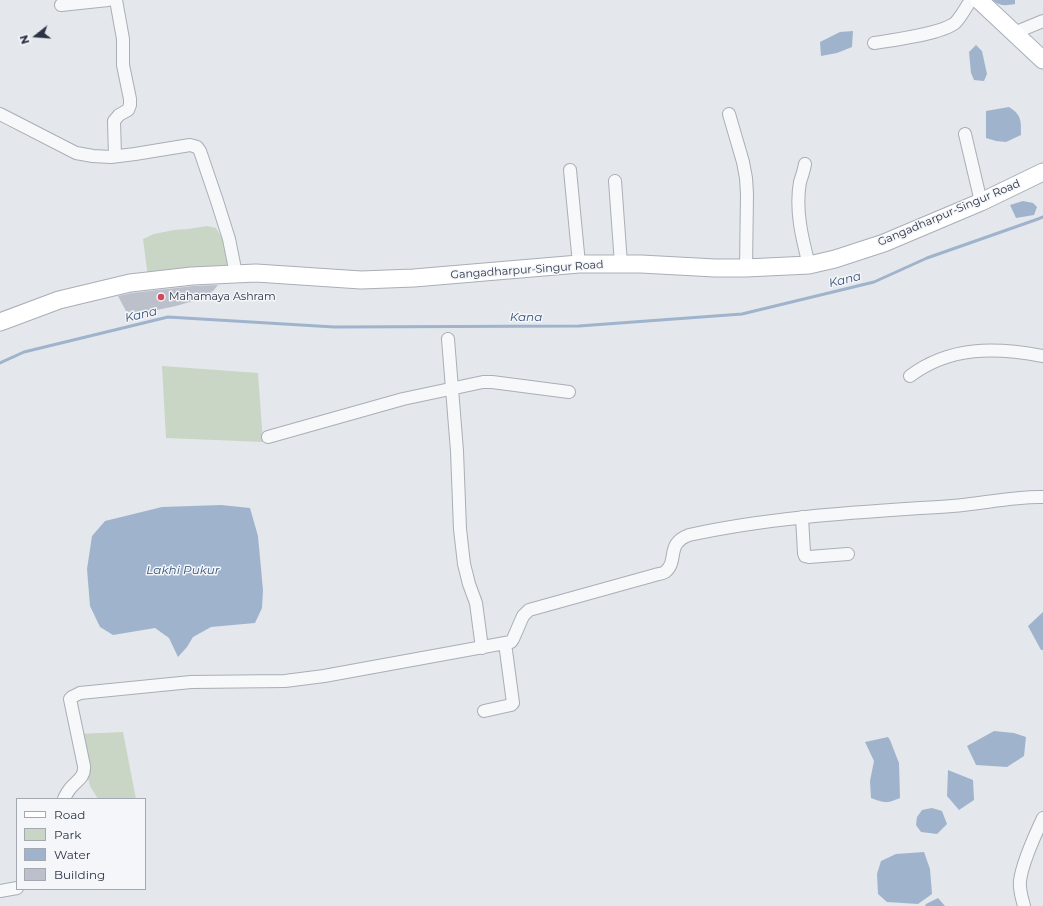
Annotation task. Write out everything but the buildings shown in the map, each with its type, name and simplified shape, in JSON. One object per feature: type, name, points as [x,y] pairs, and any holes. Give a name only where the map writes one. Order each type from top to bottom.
[{"type":"street","points":[[61,5],[108,0]]},
{"type":"street","points":[[115,156],[114,121],[119,115],[128,110],[130,105],[130,98],[123,65],[122,38],[116,0]]},
{"type":"street","points":[[874,43],[944,29],[955,22],[971,0]]},
{"type":"street","points":[[979,0],[1043,60]]},
{"type":"street","points":[[1014,33],[1043,20]]},
{"type":"street","points":[[0,114],[76,153],[93,156],[135,154],[190,145],[197,147],[203,158],[220,208],[229,239],[236,274]]},
{"type":"street","points":[[729,114],[743,162],[746,178],[746,268]]},
{"type":"street","points":[[965,134],[981,202]]},
{"type":"street","points":[[805,164],[800,182],[799,217],[809,265]]},
{"type":"street","points":[[570,170],[579,264]]},
{"type":"street","name":"Gangadharpur-Singur Road","points":[[0,322],[59,300],[130,284],[192,276],[256,273],[361,280],[414,278],[579,264],[641,264],[715,268],[809,265],[835,259],[884,243],[981,202],[1043,172]]},
{"type":"street","points":[[615,181],[621,264]]},
{"type":"street","points":[[448,338],[457,451],[460,529],[466,576],[476,603],[482,648]]},
{"type":"street","points":[[910,376],[937,360],[961,353],[975,351],[1009,352],[1043,356]]},
{"type":"street","points":[[268,437],[403,399],[479,382],[492,382],[569,392]]},
{"type":"street","points":[[65,798],[69,790],[83,776],[84,772],[70,699],[80,693],[191,682],[285,681],[324,676],[482,648],[511,642],[525,613],[529,610],[665,572],[670,564],[675,545],[678,541],[684,537],[701,532],[802,517],[876,510],[954,506],[1043,497]]},
{"type":"street","points":[[802,517],[805,556],[848,554]]},
{"type":"street","points":[[484,712],[511,705],[513,703],[505,643]]},
{"type":"street","points":[[1024,906],[1020,893],[1020,880],[1024,865],[1043,818]]},
{"type":"street","points":[[0,891],[16,888]]},
{"type":"green space","points":[[207,226],[216,228],[229,250],[231,271],[148,277],[143,239],[154,234]]},
{"type":"green space","points":[[162,366],[258,373],[263,442],[166,438]]},
{"type":"green space","points":[[123,732],[136,798],[97,798],[90,786],[78,734]]},
{"type":"water","points":[[992,0],[1015,0],[1015,4],[1003,5]]},
{"type":"water","points":[[853,31],[852,47],[837,53],[821,56],[820,42],[840,32]]},
{"type":"water","points":[[976,45],[982,51],[987,74],[984,81],[974,80],[971,73],[969,52]]},
{"type":"water","points":[[1009,107],[1019,116],[1021,135],[1006,142],[986,138],[986,111]]},
{"type":"water","points":[[1023,201],[1033,203],[1037,207],[1034,215],[1016,218],[1010,205]]},
{"type":"water","name":"Lakhi Pukur","points":[[221,505],[250,508],[258,536],[263,590],[262,608],[255,623],[211,627],[193,637],[178,657],[169,638],[155,628],[113,635],[100,627],[90,606],[87,569],[92,536],[105,521],[162,507]]},
{"type":"water","points":[[1043,612],[1043,650],[1041,650],[1028,626]]},
{"type":"water","points":[[994,731],[1014,733],[1026,737],[1024,756],[1007,767],[976,765],[967,746]]},
{"type":"water","points":[[888,737],[899,763],[900,798],[886,802],[871,798],[870,781],[874,761],[865,742]]},
{"type":"water","points":[[948,770],[973,780],[974,800],[959,810],[947,796]]},
{"type":"water","points":[[932,808],[942,811],[947,824],[937,834],[921,832],[916,825],[917,817],[922,810]]},
{"type":"water","points":[[924,852],[930,869],[932,894],[918,904],[887,902],[878,894],[877,874],[881,861],[896,854]]},
{"type":"water","points":[[938,898],[945,906],[925,906],[926,904]]},
{"type":"waterway","name":"Kana","points":[[0,363],[24,352],[168,317],[334,327],[579,326],[742,314],[874,282],[927,258],[1043,217]]},
{"type":"place","name":"Mahamaya Ashram","points":[[161,297]]}]
